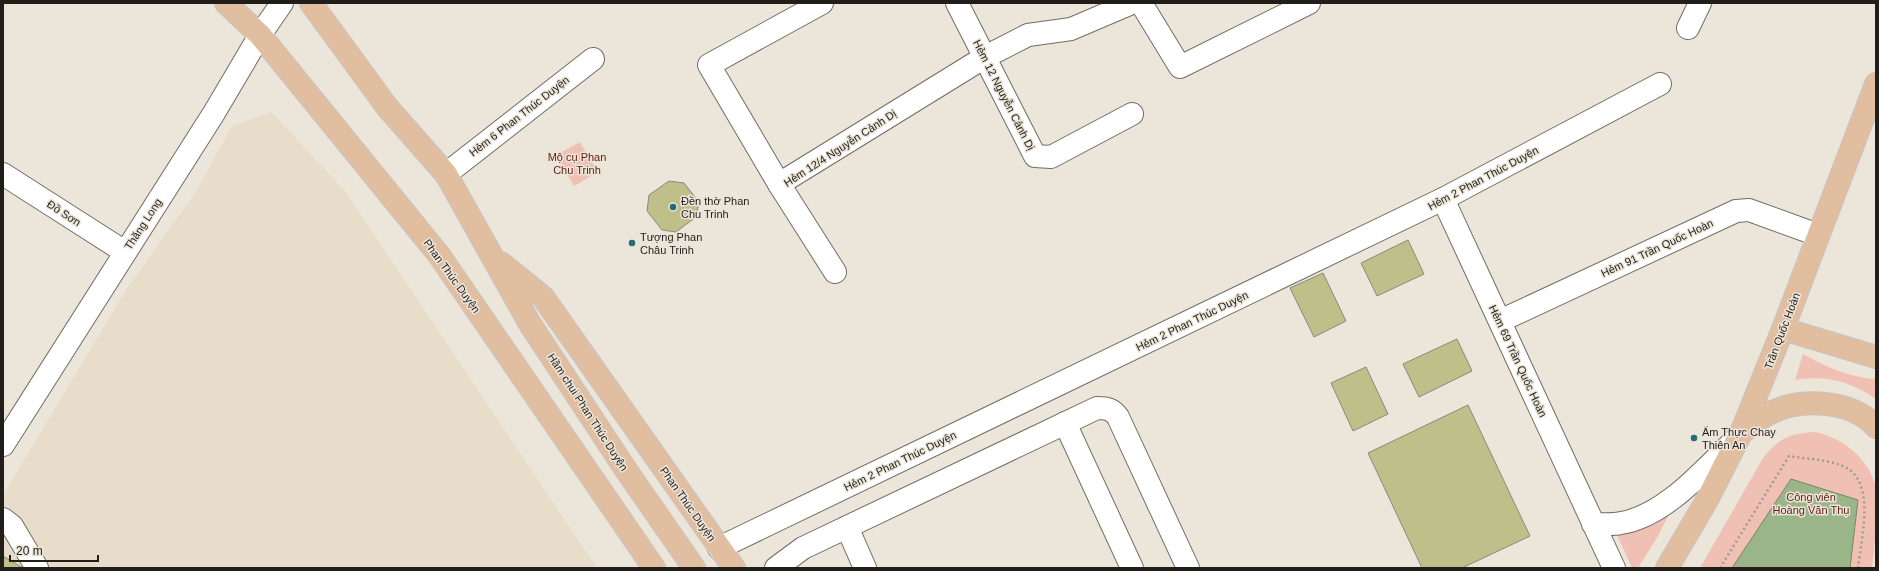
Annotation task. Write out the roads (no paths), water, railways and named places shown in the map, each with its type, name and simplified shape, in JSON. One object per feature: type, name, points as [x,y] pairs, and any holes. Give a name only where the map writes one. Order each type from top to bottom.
[{"type":"main road","name":"Phan Thúc Duyện","points":[[226,3],[260,35],[439,255],[654,568]]},
{"type":"main road","name":"Phan Thúc Duyện","points":[[311,3],[387,106],[446,174],[490,253],[542,297],[734,568]]},
{"type":"main road","name":"Trần Quốc Hoàn","points":[[1667,568],[1707,500],[1741,433],[1783,329],[1876,84]]},
{"type":"main road","name":"Hầm chui Phan Thúc Duyện","points":[[490,253],[530,324],[626,470],[694,568]]},
{"type":"main road","points":[[1783,329],[1876,358]]},
{"type":"main road","points":[[1741,433],[1772,412],[1804,403],[1824,404],[1844,408],[1860,415],[1876,427]]},
{"type":"street","name":"Thăng Long","points":[[3,445],[214,113],[260,35],[282,3]]},
{"type":"street","points":[[779,184],[709,65],[822,3]]},
{"type":"street","name":"Hẻm 12 Nguyễn Cảnh Dị","points":[[957,3],[1035,156],[1051,157],[1132,114]]},
{"type":"street","name":"Hẻm 12/4 Nguyễn Cảnh Dị","points":[[835,272],[779,184],[985,57],[1028,35],[1071,29],[1132,3]]},
{"type":"street","points":[[1141,3],[1180,67],[1309,3]]},
{"type":"street","points":[[1688,28],[1700,3]]},
{"type":"street","name":"Hẻm 6 Phan Thúc Duyện","points":[[446,174],[593,59]]},
{"type":"street","name":"Hẻm 2 Phan Thúc Duyện","points":[[719,548],[1443,199],[1660,84]]},
{"type":"street","name":"Đồ Sơn","points":[[3,174],[125,252]]},
{"type":"street","name":"Hẻm 69 Trần Quốc Hoàn","points":[[1443,199],[1614,568]]},
{"type":"street","name":"Hẻm 91 Trần Quốc Hoàn","points":[[1500,321],[1736,211],[1749,210],[1818,235]]},
{"type":"street","points":[[776,568],[803,548],[1097,408],[1106,408],[1114,411],[1118,417],[1188,568]]},
{"type":"street","points":[[1065,423],[1132,568]]},
{"type":"street","points":[[1593,524],[1620,523],[1641,517],[1661,506],[1685,488],[1741,433]]},
{"type":"street","points":[[3,519],[12,526],[37,568]]},
{"type":"street","points":[[847,527],[865,568]]},
{"type":"place","name":"Đền thờ Phan Chu Trinh","points":[[673,207]]},
{"type":"place","name":"Tượng Phan Châu Trinh","points":[[632,243]]},
{"type":"place","name":"Ẩm Thực Chay Thiên An","points":[[1694,438]]},
{"type":"park label","name":"Mộ cụ Phan Chu Trinh","points":[[577,163]]},
{"type":"park label","name":"Công viên Hoàng Văn Thụ","points":[[1811,503]]}]
